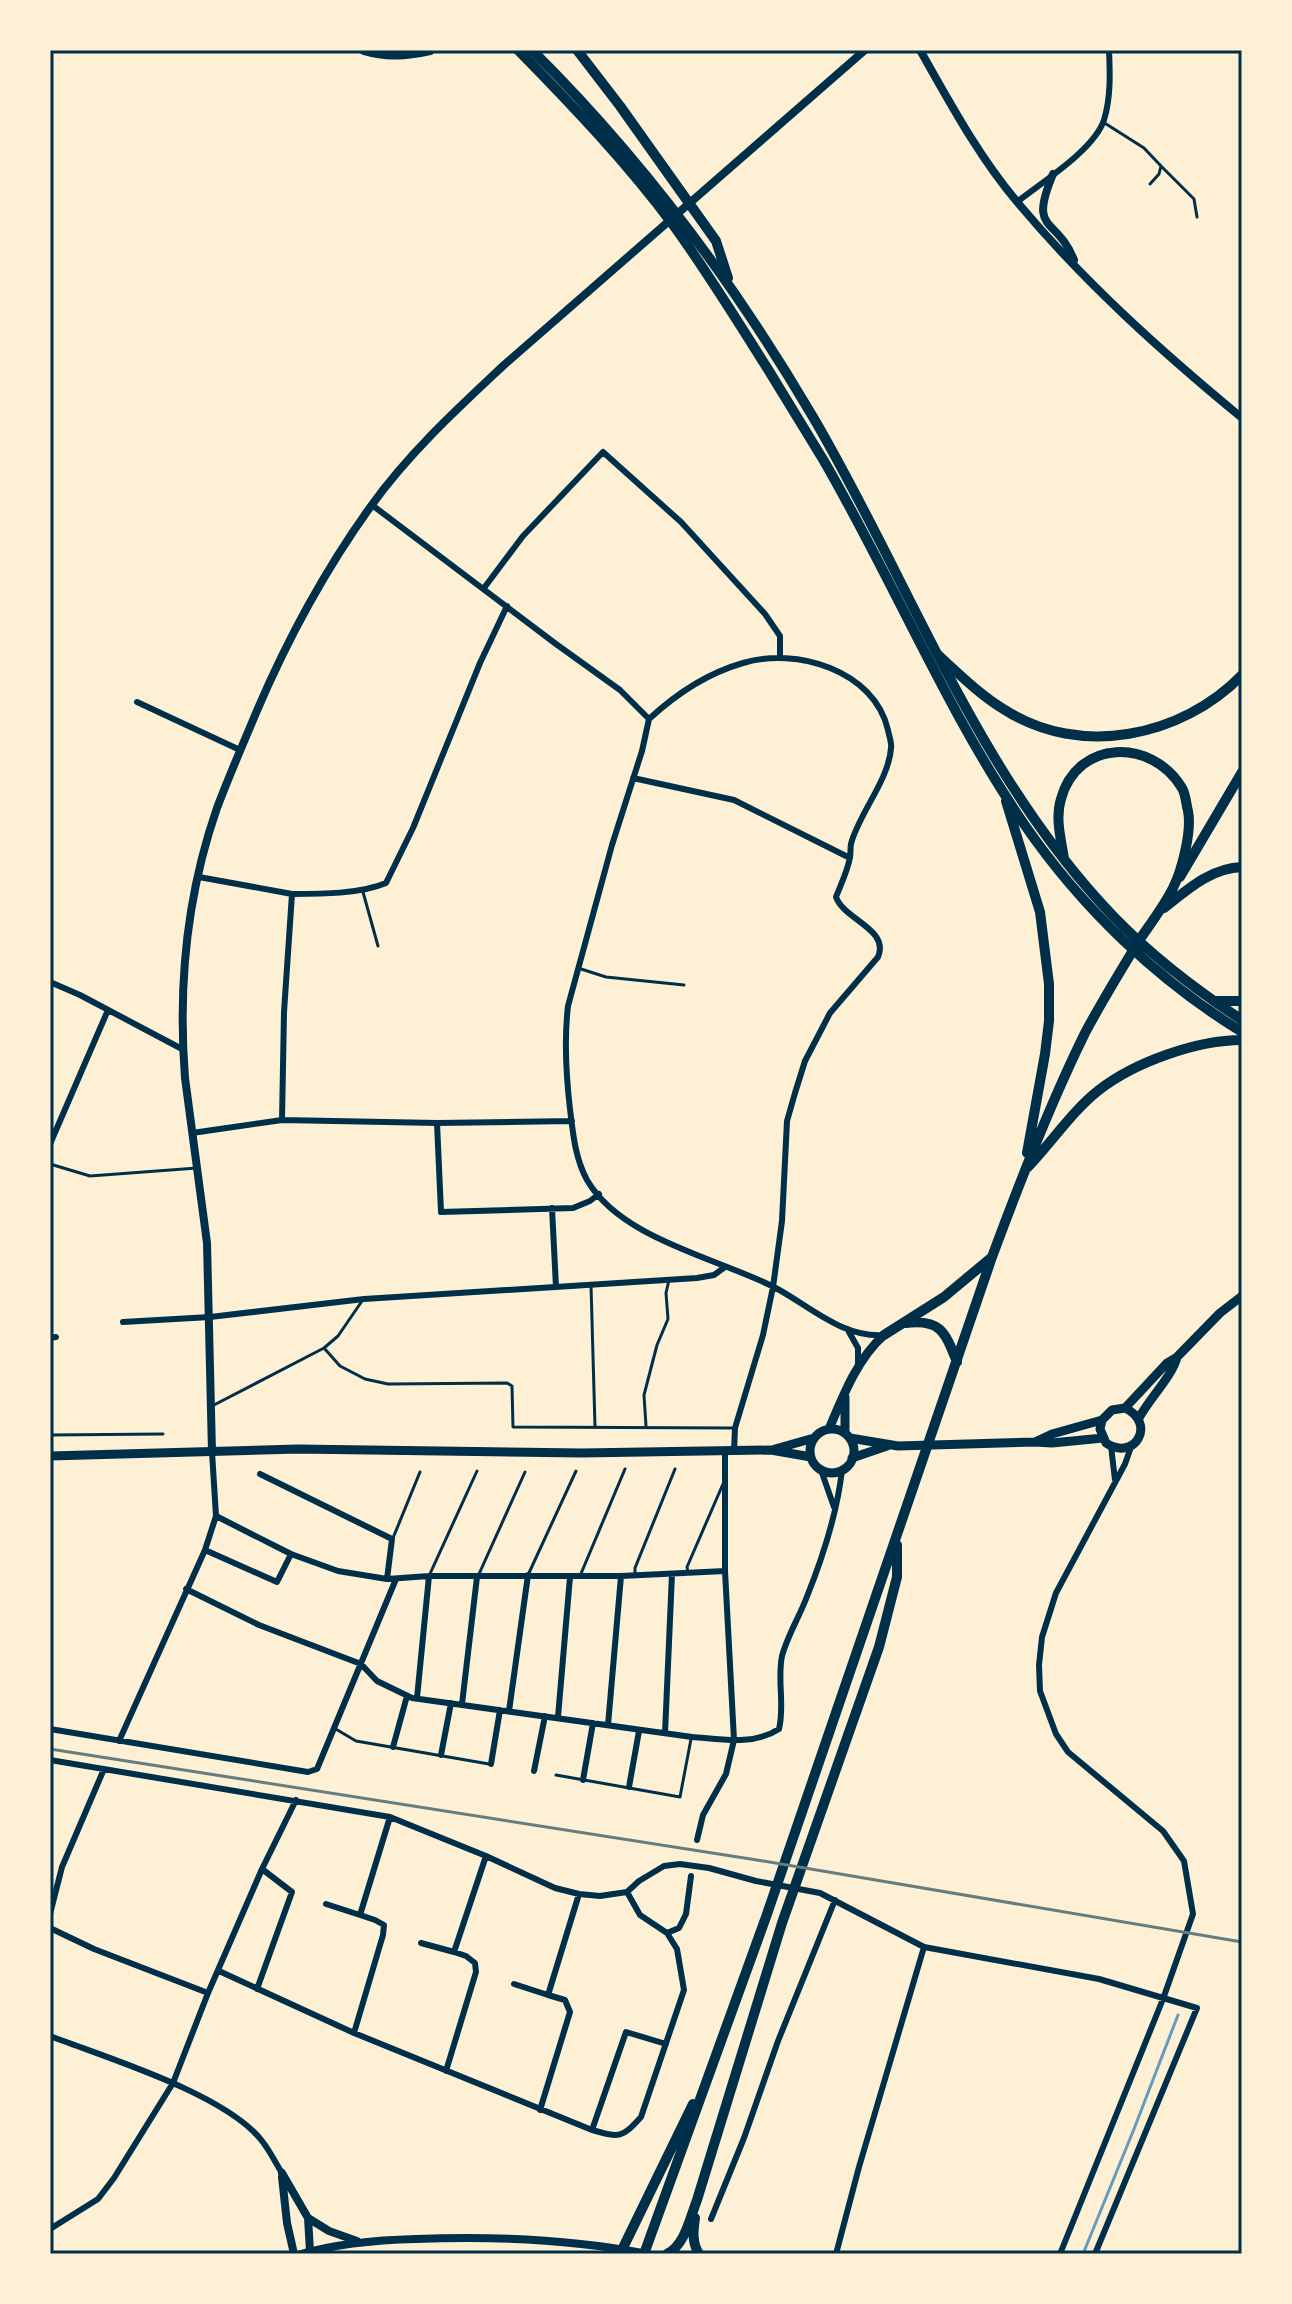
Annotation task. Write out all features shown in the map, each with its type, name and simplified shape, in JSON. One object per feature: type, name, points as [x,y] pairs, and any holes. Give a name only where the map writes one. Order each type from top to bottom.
[{"type":"main road","points":[[364,50],[380,55],[406,55],[430,50]]},
{"type":"main road","points":[[518,50],[610,148],[673,225],[726,303],[824,461],[970,736],[1026,827],[1065,876],[1114,923],[1165,971],[1242,1032]]},
{"type":"main road","points":[[532,50],[618,143],[731,287],[825,438],[936,653],[1010,783],[1114,923]]},
{"type":"main road","points":[[577,50],[716,241],[731,287]]},
{"type":"main road","points":[[936,653],[1005,711],[1032,724],[1072,735],[1104,737],[1136,734],[1167,725],[1199,708],[1242,675]]},
{"type":"main road","points":[[1064,859],[1058,815],[1061,797],[1072,773],[1088,760],[1117,751],[1146,756],[1166,767],[1183,790],[1189,817],[1185,852],[1173,887]]},
{"type":"main road","points":[[646,2254],[1024,1171],[1086,1033],[1242,772]]},
{"type":"main road","points":[[1003,791],[1040,912],[1049,984],[1045,1054],[1024,1171]]},
{"type":"main road","points":[[1157,914],[1197,882],[1221,871],[1242,867]]},
{"type":"main road","points":[[1165,971],[1242,1020]]},
{"type":"main road","points":[[1213,1000],[1242,1001]]},
{"type":"main road","points":[[1024,1171],[1075,1113],[1122,1074],[1207,1043],[1242,1040]]},
{"type":"main road","points":[[890,1445],[852,1458],[842,1470],[836,1472],[821,1470],[811,1457],[810,1447],[819,1433],[829,1429],[868,1351],[884,1335],[944,1297],[992,1257]]},
{"type":"main road","points":[[1125,1408],[1167,1363],[1242,1296]]},
{"type":"main road","points":[[904,1323],[920,1321],[938,1328],[946,1336],[957,1362]]},
{"type":"main road","points":[[1139,1418],[1147,1402],[1174,1368],[1177,1357]]},
{"type":"main road","points":[[846,1395],[847,1436],[853,1444],[852,1458]]},
{"type":"main road","points":[[1035,1442],[1102,1420],[1112,1410],[1125,1408],[1139,1418],[1143,1436],[1125,1448],[1111,1446],[1103,1438],[1100,1429],[1102,1420]]},
{"type":"main road","points":[[829,1429],[890,1445],[1052,1443],[1103,1438]]},
{"type":"main road","points":[[771,1450],[814,1438]]},
{"type":"main road","points":[[50,1456],[298,1449],[582,1453],[771,1450],[811,1457]]},
{"type":"main road","points":[[667,2254],[680,2244],[697,2200],[782,1923],[879,1647],[897,1577],[897,1536]]},
{"type":"main road","points":[[620,2254],[716,2060]]},
{"type":"main road","points":[[697,2200],[693,2231],[694,2247],[699,2254]]},
{"type":"street","points":[[119,1741],[205,1550],[216,1516],[207,1243],[182,1049],[186,945],[199,877],[217,811],[240,750],[291,635],[331,566],[372,505],[408,460],[459,407],[865,50]]},
{"type":"street","points":[[920,50],[968,133],[1017,202],[1121,314],[1242,418]]},
{"type":"street","points":[[1017,202],[1084,150],[1103,122],[1110,84],[1109,50]]},
{"type":"street","points":[[1053,174],[1042,215],[1069,248],[1078,268]]},
{"type":"street","points":[[484,588],[523,536],[603,452],[681,522],[765,614],[780,636],[780,657]]},
{"type":"street","points":[[372,505],[620,690],[649,719]]},
{"type":"street","points":[[199,877],[292,894],[362,889],[386,883],[437,773],[480,663],[507,606]]},
{"type":"street","points":[[697,1840],[703,1815],[726,1774],[734,1740],[725,1571],[725,1479],[729,1451],[763,1335],[773,1287],[782,1221],[787,1121],[805,1061],[830,1013],[878,957],[882,948],[880,940],[836,901],[850,858],[851,843],[883,777],[891,747],[886,723],[876,700],[860,684],[835,670],[805,661],[780,657],[744,662],[709,676],[667,703],[649,719],[577,968],[566,1024],[566,1073],[576,1152],[588,1180],[622,1218],[650,1234],[773,1287],[846,1329],[884,1335]]},
{"type":"street","points":[[137,702],[240,750]]},
{"type":"street","points":[[633,778],[734,800],[850,858]]},
{"type":"street","points":[[282,1120],[284,1012],[292,894]]},
{"type":"street","points":[[50,982],[182,1049]]},
{"type":"street","points":[[50,1144],[108,1010]]},
{"type":"street","points":[[192,1133],[282,1120],[437,1123],[572,1121]]},
{"type":"street","points":[[437,1123],[441,1212],[573,1208],[599,1194]]},
{"type":"street","points":[[552,1208],[556,1287]]},
{"type":"street","points":[[123,1322],[210,1317],[364,1299],[669,1280],[714,1275],[725,1267]]},
{"type":"street","points":[[846,1329],[858,1348],[858,1367]]},
{"type":"street","points":[[1111,1446],[1115,1480]]},
{"type":"street","points":[[1060,2254],[1163,1999],[1193,1914],[1184,1861],[1163,1831],[1068,1752],[1056,1734],[1040,1691],[1042,1637],[1056,1593],[1125,1464],[1131,1446]]},
{"type":"street","points":[[821,1470],[835,1510]]},
{"type":"street","points":[[186,1589],[259,1625],[361,1664],[377,1681],[407,1696],[639,1731],[734,1740],[765,1738],[779,1729],[782,1715],[782,1655],[822,1561],[842,1470]]},
{"type":"street","points":[[260,1474],[392,1539],[387,1579]]},
{"type":"street","points":[[216,1516],[291,1554],[338,1571],[387,1579],[429,1576],[621,1576],[725,1571]]},
{"type":"street","points":[[205,1550],[277,1582],[291,1554]]},
{"type":"street","points":[[665,1733],[672,1574]]},
{"type":"street","points":[[509,1711],[528,1575]]},
{"type":"street","points":[[417,1698],[429,1576]]},
{"type":"street","points":[[608,1725],[621,1576]]},
{"type":"street","points":[[462,1704],[477,1577]]},
{"type":"street","points":[[558,1717],[570,1577]]},
{"type":"street","points":[[50,1729],[308,1772],[317,1769],[396,1579]]},
{"type":"street","points":[[393,1747],[407,1696]]},
{"type":"street","points":[[441,1755],[451,1703]]},
{"type":"street","points":[[492,1764],[500,1710]]},
{"type":"street","points":[[534,1771],[545,1716]]},
{"type":"street","points":[[583,1780],[593,1723]]},
{"type":"street","points":[[629,1787],[639,1731]]},
{"type":"street","points":[[50,1760],[390,1817],[555,1888],[579,1894],[600,1896],[627,1892],[664,1866],[680,1864],[709,1868],[820,1893],[924,1947],[1099,1979],[1197,2008],[1095,2254]]},
{"type":"street","points":[[50,1914],[62,1867],[104,1769]]},
{"type":"street","points":[[50,2229],[98,2199],[173,2083],[208,1993],[296,1800]]},
{"type":"street","points":[[360,1915],[390,1817]]},
{"type":"street","points":[[454,1952],[486,1856]]},
{"type":"street","points":[[257,1989],[292,1892],[262,1869]]},
{"type":"street","points":[[667,1933],[679,1928],[686,1914],[691,1876]]},
{"type":"street","points":[[219,1971],[354,2033],[540,2110],[615,2137],[629,2131],[641,2117],[684,1990],[677,1949],[667,1933],[640,1915],[627,1892]]},
{"type":"street","points":[[548,1995],[579,1894]]},
{"type":"street","points":[[711,2219],[835,1900]]},
{"type":"street","points":[[326,1904],[384,1925],[354,2033]]},
{"type":"street","points":[[50,1928],[94,1949],[208,1993]]},
{"type":"street","points":[[421,1943],[466,1956],[475,1963],[476,1972],[446,2071]]},
{"type":"street","points":[[836,2254],[924,1947]]},
{"type":"street","points":[[514,1984],[565,2000],[570,2012],[540,2110]]},
{"type":"street","points":[[592,2130],[626,2032],[666,2044]]},
{"type":"street","points":[[50,2036],[173,2083],[240,2120],[262,2140],[308,2218],[329,2231],[358,2241]]},
{"type":"street","points":[[282,2173],[294,2254]]},
{"type":"street","points":[[308,2218],[307,2253],[358,2241],[461,2237],[607,2246],[646,2254]]},
{"type":"lane","points":[[1103,122],[1144,148],[1194,199],[1197,217]]},
{"type":"lane","points":[[1150,184],[1159,174],[1161,166]]},
{"type":"lane","points":[[362,889],[378,946]]},
{"type":"lane","points":[[577,968],[606,977],[684,985]]},
{"type":"lane","points":[[50,1164],[90,1176],[197,1168]]},
{"type":"lane","points":[[646,1426],[644,1395],[657,1345],[668,1319],[666,1293],[669,1280]]},
{"type":"lane","points":[[591,1285],[595,1427]]},
{"type":"lane","points":[[212,1406],[324,1348],[338,1336],[364,1299]]},
{"type":"lane","points":[[324,1348],[340,1366],[365,1379],[388,1384],[507,1383],[512,1386],[513,1427],[735,1428]]},
{"type":"lane","points":[[50,1435],[163,1434]]},
{"type":"lane","points":[[580,1576],[625,1469]]},
{"type":"lane","points":[[635,1575],[635,1568],[675,1469]]},
{"type":"lane","points":[[429,1576],[477,1471]]},
{"type":"lane","points":[[528,1575],[576,1471]]},
{"type":"lane","points":[[391,1558],[394,1534],[420,1472]]},
{"type":"lane","points":[[477,1577],[525,1472]]},
{"type":"lane","points":[[688,1573],[687,1567],[725,1479]]},
{"type":"lane","points":[[334,1728],[356,1741],[492,1764]]},
{"type":"lane","points":[[556,1775],[680,1797],[692,1737]]},
{"type":"waterway","points":[[1083,2254],[1178,2015]]},
{"type":"railway","points":[[50,1749],[757,1860],[1242,1942]]}]
